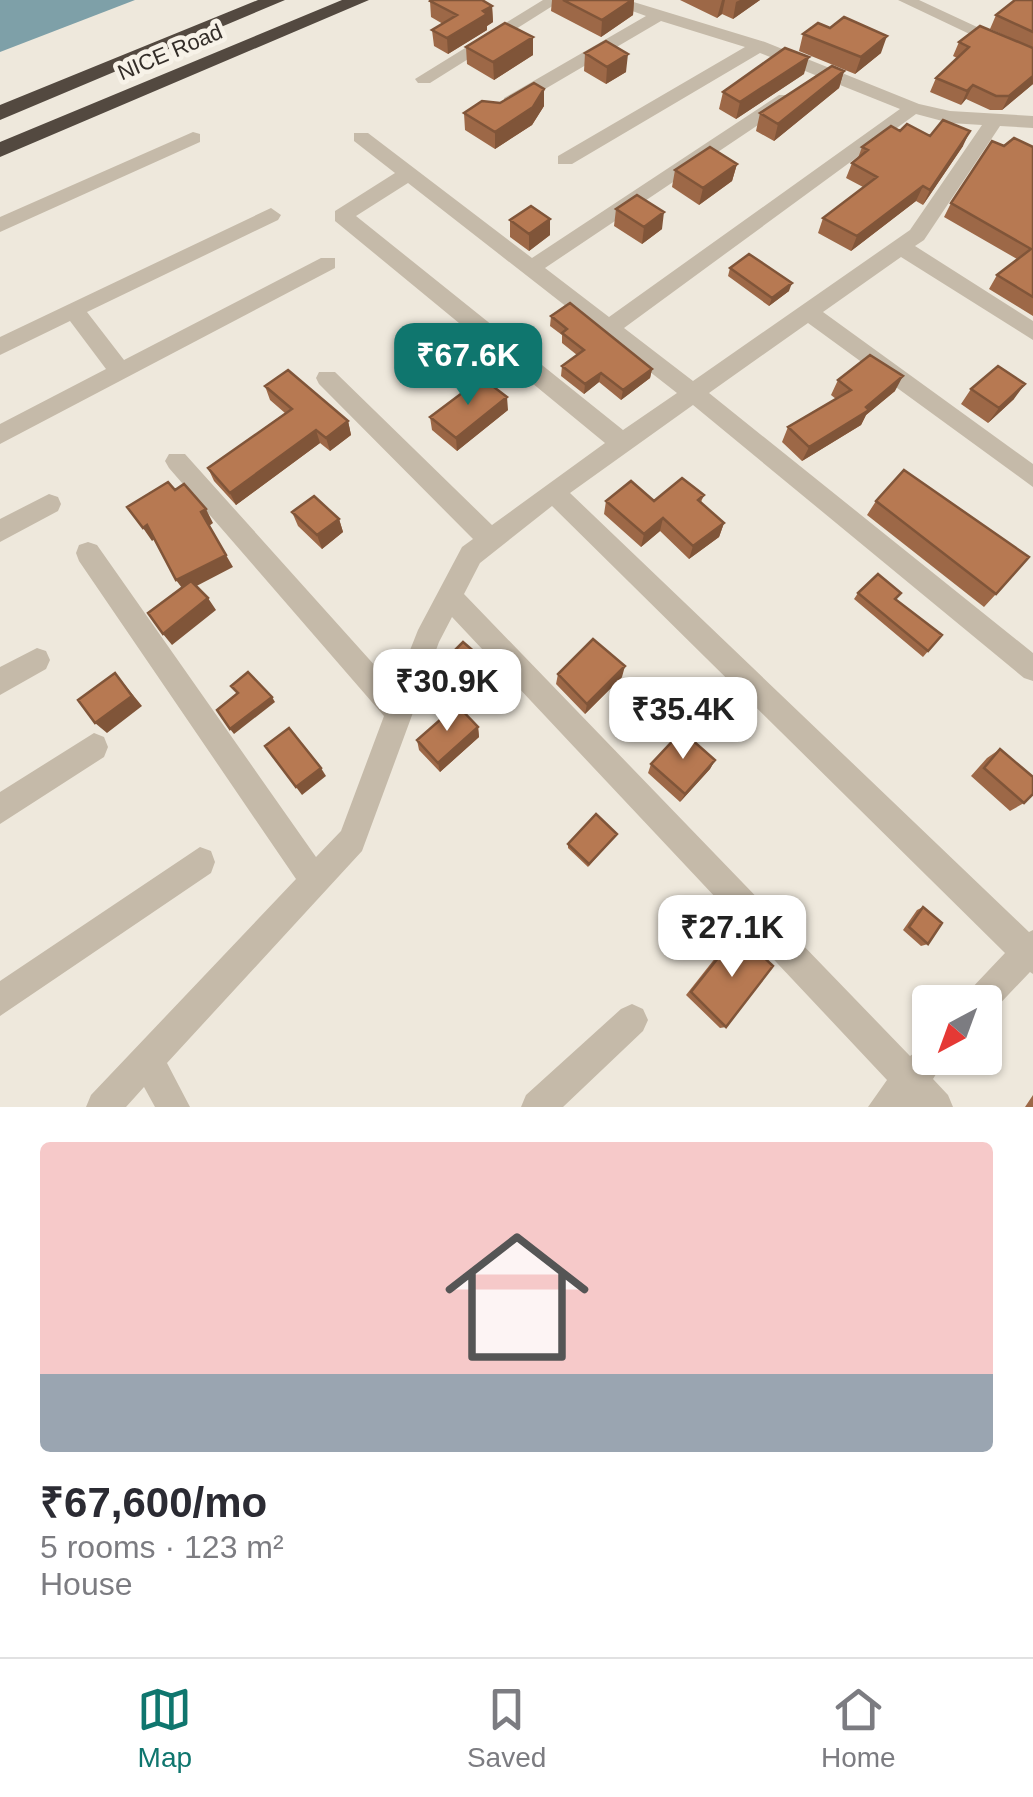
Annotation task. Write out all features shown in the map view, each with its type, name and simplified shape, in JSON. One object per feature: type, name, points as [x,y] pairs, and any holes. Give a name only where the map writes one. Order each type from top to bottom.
[{"type":"highway","name":"NICE Road","points":[[0,113],[275,0]]},
{"type":"highway","name":"NICE Road","points":[[0,150],[359,0]]},
{"type":"street","points":[[424,78],[554,0]]},
{"type":"street","points":[[906,0],[1033,59]]},
{"type":"street","points":[[621,2],[760,46],[811,82],[913,108],[994,122],[1033,122]]},
{"type":"street","points":[[492,112],[660,15]]},
{"type":"street","points":[[564,160],[760,46]]},
{"type":"street","points":[[531,268],[811,82]]},
{"type":"street","points":[[610,328],[913,108]]},
{"type":"street","points":[[103,1107],[352,841],[427,638],[472,554],[916,236],[994,122]]},
{"type":"street","points":[[361,137],[693,393],[1033,669]]},
{"type":"street","points":[[0,225],[193,138]]},
{"type":"street","points":[[409,173],[342,216],[622,443]]},
{"type":"street","points":[[0,347],[271,215]]},
{"type":"street","points":[[901,247],[1033,332]]},
{"type":"street","points":[[0,435],[328,264]]},
{"type":"street","points":[[72,310],[121,372]]},
{"type":"street","points":[[808,312],[1033,477]]},
{"type":"street","points":[[327,378],[490,540]]},
{"type":"street","points":[[177,461],[400,713]]},
{"type":"street","points":[[554,492],[1031,952],[997,985]]},
{"type":"street","points":[[0,532],[49,504]]},
{"type":"street","points":[[88,553],[314,881]]},
{"type":"street","points":[[450,596],[912,1060]]},
{"type":"street","points":[[0,682],[37,660]]},
{"type":"street","points":[[0,809],[94,747]]},
{"type":"street","points":[[0,1000],[200,862]]},
{"type":"street","points":[[538,1107],[632,1020]]},
{"type":"street","points":[[148,1059],[173,1107]]},
{"type":"street","points":[[885,1107],[914,1075]]},
{"type":"street","points":[[923,1075],[936,1107]]},
{"type":"water","points":[[0,0],[135,0],[0,52]]},
{"type":"building","points":[[431,0],[482,0],[492,6],[483,11],[487,14],[447,38],[432,30],[457,15]]},
{"type":"building","points":[[563,0],[632,0],[602,20]]},
{"type":"building","points":[[1015,0],[1033,0],[1033,32],[996,15]]},
{"type":"building","points":[[844,17],[887,36],[861,57],[803,34],[818,23],[830,28]]},
{"type":"building","points":[[505,23],[533,37],[493,62],[466,47]]},
{"type":"building","points":[[980,26],[1033,48],[1033,76],[1009,96],[996,96],[973,85],[967,91],[936,78],[969,47],[959,42]]},
{"type":"building","points":[[606,41],[628,54],[607,67],[585,53]]},
{"type":"building","points":[[785,48],[809,57],[740,102],[723,92]]},
{"type":"building","points":[[832,66],[844,71],[778,124],[760,113]]},
{"type":"building","points":[[534,83],[544,89],[533,107],[495,132],[464,113],[482,101],[500,103]]},
{"type":"building","points":[[943,120],[970,131],[930,190],[923,186],[857,236],[823,218],[877,177],[852,163],[868,150],[862,147],[891,126],[900,131],[907,124],[930,136]]},
{"type":"building","points":[[1014,138],[1033,147],[1033,297],[997,275],[1031,249],[951,203],[992,141],[1004,146]]},
{"type":"building","points":[[710,147],[737,164],[703,188],[675,170]]},
{"type":"building","points":[[637,195],[664,212],[644,227],[616,209]]},
{"type":"building","points":[[531,206],[550,219],[529,234],[510,220]]},
{"type":"building","points":[[749,254],[792,283],[772,298],[730,268]]},
{"type":"building","points":[[570,303],[652,369],[623,390],[601,373],[585,384],[562,366],[584,350],[562,333],[567,329],[551,316]]},
{"type":"building","points":[[870,355],[903,376],[866,407],[869,410],[809,447],[788,427],[851,390],[838,380]]},
{"type":"building","points":[[998,366],[1025,384],[999,408],[971,389]]},
{"type":"building","points":[[288,370],[348,421],[326,438],[316,430],[230,493],[208,468],[292,409],[265,386]]},
{"type":"building","points":[[482,378],[507,397],[456,438],[430,417]]},
{"type":"building","points":[[904,470],[1029,557],[996,594],[876,501]]},
{"type":"building","points":[[682,478],[704,495],[698,500],[724,523],[693,546],[663,518],[644,534],[606,501],[631,481],[654,501]]},
{"type":"building","points":[[168,482],[175,490],[184,484],[206,509],[201,512],[226,555],[176,580],[147,525],[143,528],[127,507]]},
{"type":"building","points":[[314,496],[339,519],[317,535],[292,512]]},
{"type":"building","points":[[878,574],[901,593],[895,599],[942,635],[928,651],[858,593]]},
{"type":"building","points":[[191,581],[208,598],[163,634],[148,613]]},
{"type":"building","points":[[593,639],[625,666],[587,704],[558,674]]},
{"type":"building","points":[[463,642],[484,660],[457,688],[435,670]]},
{"type":"building","points":[[248,672],[272,697],[230,729],[217,710],[238,693],[231,686]]},
{"type":"building","points":[[115,673],[132,696],[95,723],[78,700]]},
{"type":"building","points":[[457,705],[478,727],[438,763],[417,740]]},
{"type":"building","points":[[289,728],[321,768],[296,787],[265,746]]},
{"type":"building","points":[[682,731],[715,760],[685,794],[651,764]]},
{"type":"building","points":[[1000,749],[1033,777],[1033,794],[1024,803],[984,768]]},
{"type":"building","points":[[596,814],[617,834],[589,864],[568,844]]},
{"type":"building","points":[[923,907],[942,923],[928,944],[909,927]]},
{"type":"building","points":[[738,933],[773,966],[726,1027],[691,992]]}]
